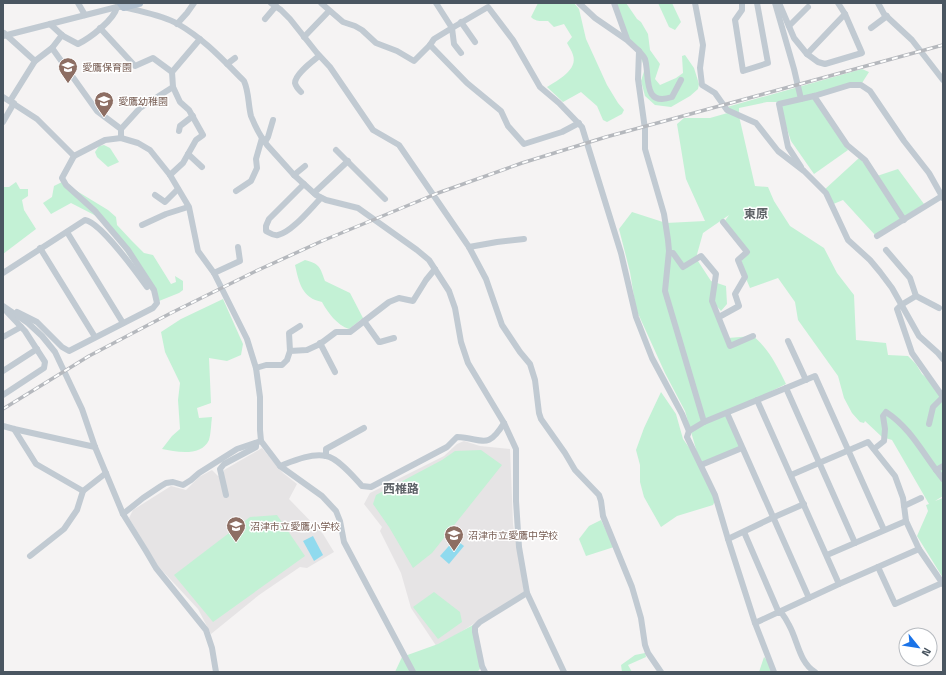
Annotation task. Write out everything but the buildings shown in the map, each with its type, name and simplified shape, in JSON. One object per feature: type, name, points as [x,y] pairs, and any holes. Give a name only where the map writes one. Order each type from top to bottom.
[{"type":"main road","points":[[121,6],[139,3]]},
{"type":"street","points":[[78,3],[85,15]]},
{"type":"street","points":[[177,24],[194,3]]},
{"type":"street","points":[[321,3],[343,22],[362,30],[376,43],[397,51],[414,61],[434,39],[489,5],[513,40],[540,87],[559,103],[580,125],[621,253],[636,317],[652,358],[682,414],[689,431]]},
{"type":"street","points":[[436,3],[452,28],[454,44],[460,53]]},
{"type":"street","points":[[579,3],[595,18],[627,40],[645,58],[649,92],[656,98],[664,100],[672,97],[681,80]]},
{"type":"street","points":[[614,3],[627,40]]},
{"type":"street","points":[[695,3],[703,45],[700,68],[702,85],[715,92],[727,110],[756,123],[778,151],[804,171],[826,193],[848,240],[870,260],[892,288],[918,336],[943,359]]},
{"type":"street","points":[[742,3],[742,10],[735,20],[743,71],[768,63],[757,3]]},
{"type":"street","points":[[776,3],[801,97]]},
{"type":"street","points":[[779,3],[794,38],[807,54],[818,62],[825,64],[862,53],[845,14],[838,3]]},
{"type":"street","points":[[878,3],[887,16],[912,40],[943,80]]},
{"type":"street","points":[[265,19],[274,4],[281,10],[330,67],[373,130],[399,145],[469,247],[486,279],[502,325],[530,364],[535,380],[541,419],[575,470],[599,495],[603,516],[632,587],[641,618],[644,645],[661,672]]},
{"type":"street","points":[[50,24],[62,35],[78,44],[89,38],[116,13],[121,6]]},
{"type":"street","points":[[4,34],[121,6],[166,19],[177,24],[211,47],[244,81],[251,115],[263,140],[294,175],[321,198],[358,208],[429,260],[449,291],[455,308],[461,342],[468,363],[504,423],[516,450],[516,501],[519,540],[527,593],[564,672]]},
{"type":"street","points":[[789,26],[808,7]]},
{"type":"street","points":[[304,37],[329,11]]},
{"type":"street","points":[[807,54],[845,14]]},
{"type":"street","points":[[871,28],[887,16]]},
{"type":"street","points":[[461,22],[475,42]]},
{"type":"street","points":[[100,28],[135,66],[153,58],[172,72]]},
{"type":"street","points":[[4,34],[35,61]]},
{"type":"street","points":[[3,122],[12,102],[35,61],[52,48],[62,35]]},
{"type":"street","points":[[170,175],[183,164],[196,140],[204,135],[189,110],[180,102],[173,87],[172,72],[200,39]]},
{"type":"street","points":[[430,45],[467,83],[501,111],[508,126],[524,144],[580,125]]},
{"type":"street","points":[[52,48],[97,111],[121,129]]},
{"type":"street","points":[[639,51],[638,79],[645,129],[645,149],[664,214],[669,253],[665,291],[704,422]]},
{"type":"street","points":[[300,92],[296,86],[296,79],[303,70],[319,56]]},
{"type":"street","points":[[227,64],[235,58]]},
{"type":"street","points":[[804,171],[788,147],[779,104],[801,97],[814,96],[850,85],[861,85],[870,91],[904,141],[929,173],[943,197],[877,236]]},
{"type":"street","points":[[121,138],[121,129],[140,108],[173,87]]},
{"type":"street","points":[[814,96],[847,145],[865,160],[904,220]]},
{"type":"street","points":[[3,97],[37,119],[74,156]]},
{"type":"street","points":[[179,131],[180,126],[193,116]]},
{"type":"street","points":[[236,191],[251,181],[257,168],[256,159],[263,140],[268,137],[273,120]]},
{"type":"street","points":[[4,307],[23,314],[37,322],[62,347],[69,351],[153,308],[157,302],[154,290],[128,250],[95,211],[66,185],[62,178],[74,156],[106,140],[121,138],[138,143],[150,150],[170,175],[188,207],[198,251],[214,273],[248,339],[256,368],[260,397],[260,430],[258,442],[256,447],[224,464],[220,469],[226,495]]},
{"type":"street","points":[[336,150],[385,199]]},
{"type":"street","points":[[188,154],[202,167]]},
{"type":"street","points":[[314,193],[348,161]]},
{"type":"street","points":[[294,175],[305,166]]},
{"type":"street","points":[[304,184],[269,219],[266,226],[266,231],[271,234],[278,235],[289,230],[321,198]]},
{"type":"street","points":[[155,195],[165,202],[178,189]]},
{"type":"street","points":[[142,225],[166,214],[188,207]]},
{"type":"street","points":[[3,273],[85,220],[89,220],[95,211]]},
{"type":"street","points":[[89,220],[122,252],[157,302]]},
{"type":"street","points":[[719,317],[739,306],[735,294],[745,278],[738,260],[747,252],[723,222]]},
{"type":"street","points":[[67,232],[123,323]]},
{"type":"street","points":[[469,247],[524,239]]},
{"type":"street","points":[[214,273],[240,261],[238,247]]},
{"type":"street","points":[[40,248],[95,337]]},
{"type":"street","points":[[886,250],[910,278],[916,296],[939,308]]},
{"type":"street","points":[[669,253],[673,253],[683,267],[701,256],[716,274],[712,301],[730,346],[753,336]]},
{"type":"street","points":[[290,351],[306,350],[320,343],[336,332],[350,332],[389,302],[399,298],[413,301],[435,268]]},
{"type":"street","points":[[916,296],[897,308],[912,353],[943,397],[933,407],[929,424]]},
{"type":"street","points":[[3,395],[44,368],[45,362],[21,327],[4,307]]},
{"type":"street","points":[[4,307],[28,323],[42,336],[55,352],[82,409],[95,446],[123,514],[156,568],[206,630],[212,648],[216,672]]},
{"type":"street","points":[[364,321],[378,342],[394,338]]},
{"type":"street","points":[[256,368],[266,364],[282,366],[287,360],[290,351],[289,333],[300,326]]},
{"type":"street","points":[[3,338],[21,327]]},
{"type":"street","points":[[788,341],[806,380]]},
{"type":"street","points":[[320,343],[335,372]]},
{"type":"street","points":[[3,371],[37,349]]},
{"type":"street","points":[[774,672],[755,623],[715,495],[687,437],[689,431],[704,422],[815,376],[884,530]]},
{"type":"street","points":[[786,388],[855,543]]},
{"type":"street","points":[[757,400],[839,584]]},
{"type":"street","points":[[874,449],[885,439],[883,416],[886,412],[907,430],[943,479]]},
{"type":"street","points":[[727,413],[772,518],[809,598]]},
{"type":"street","points":[[280,466],[305,458],[326,456],[347,469],[362,486],[371,488],[447,447],[457,437],[467,437],[481,442],[490,440],[496,436],[504,423]]},
{"type":"street","points":[[3,426],[95,446]]},
{"type":"street","points":[[326,456],[326,449],[364,428]]},
{"type":"street","points":[[14,429],[36,464],[83,491]]},
{"type":"street","points":[[258,442],[280,466],[322,496],[336,511],[340,521],[344,542],[413,672]]},
{"type":"street","points":[[123,514],[160,486],[173,482],[183,485],[236,449],[258,442]]},
{"type":"street","points":[[791,475],[868,442],[894,476],[903,498],[906,521],[920,550],[942,583],[895,604],[878,567]]},
{"type":"street","points":[[701,465],[742,448]]},
{"type":"street","points":[[936,470],[943,466]]},
{"type":"street","points":[[30,556],[64,529],[77,510],[83,491],[106,473]]},
{"type":"street","points":[[904,506],[921,498]]},
{"type":"street","points":[[728,539],[804,504]]},
{"type":"street","points":[[827,555],[906,521]]},
{"type":"street","points":[[744,532],[780,612],[790,626],[804,660],[815,672]]},
{"type":"street","points":[[755,623],[839,584],[920,550]]},
{"type":"street","points":[[485,672],[482,666],[475,627],[480,622],[527,593]]},
{"type":"shaded area","name":"沼津市立愛鷹中学校","points":[[464,441],[480,446],[510,449],[513,524],[524,592],[437,647],[411,608],[401,573],[380,531],[382,527],[364,504],[370,493],[444,456],[457,444]]},
{"type":"shaded area","name":"沼津市立愛鷹小学校","points":[[262,448],[283,473],[297,484],[289,499],[323,534],[334,552],[307,568],[300,567],[259,595],[211,634],[198,609],[158,566],[129,518],[133,510],[171,486],[186,490],[199,477],[212,470],[218,476],[224,472],[224,470]]},
{"type":"green space","points":[[538,3],[574,3],[579,9],[586,39],[607,85],[624,110],[622,114],[607,122],[603,120],[597,106],[581,92],[563,102],[547,87],[566,74],[573,65],[573,55],[567,43],[572,37],[564,24],[554,27],[548,21],[541,21],[531,17]]},
{"type":"green space","points":[[616,3],[626,3],[637,19],[641,22],[648,34],[650,50],[660,64],[655,79],[660,85],[683,73],[682,56],[685,55],[694,68],[699,84],[698,89],[690,96],[671,107],[655,105],[645,96],[641,81],[645,68],[637,49],[629,39]]},
{"type":"green space","points":[[658,3],[672,3],[681,22],[675,30],[669,27]]},
{"type":"green space","points":[[862,69],[869,72],[862,83],[803,98],[778,102],[767,102],[739,108],[739,115],[727,107]]},
{"type":"green space","points":[[813,96],[848,150],[814,174],[791,141],[779,105]]},
{"type":"green space","points":[[731,112],[739,116],[755,186],[768,187],[774,201],[790,226],[824,248],[837,273],[854,295],[856,340],[886,343],[888,355],[908,356],[916,364],[922,374],[943,392],[943,496],[935,501],[943,498],[943,578],[917,536],[928,511],[926,505],[929,504],[892,440],[882,437],[865,421],[864,423],[860,422],[852,413],[844,398],[838,376],[798,320],[795,302],[778,278],[750,288],[741,259],[749,252],[724,222],[729,215],[703,233],[696,258],[711,281],[726,286],[727,304],[721,311],[713,302],[728,338],[753,336],[764,346],[776,364],[786,384],[727,413],[741,447],[700,463],[685,411],[665,373],[636,309],[630,272],[619,229],[632,212],[666,223],[705,221],[686,179],[677,124],[684,118],[710,118]]},
{"type":"green space","points":[[104,145],[110,148],[119,162],[108,167],[97,157],[95,152],[99,146]]},
{"type":"green space","points":[[859,158],[877,176],[898,169],[924,204],[875,235],[843,200],[831,205],[823,191]]},
{"type":"green space","points":[[16,182],[20,189],[28,189],[28,196],[22,200],[24,210],[36,229],[3,254],[3,187],[9,187]]},
{"type":"green space","points":[[62,182],[108,210],[116,217],[117,225],[131,240],[144,253],[153,255],[171,284],[176,282],[175,276],[183,281],[183,290],[159,301],[104,220],[71,203],[51,214],[43,203],[52,197],[54,186]]},
{"type":"green space","points":[[305,260],[314,263],[319,267],[325,281],[350,293],[363,318],[349,329],[341,325],[333,318],[322,302],[310,297],[302,289],[295,265]]},
{"type":"green space","points":[[223,299],[243,344],[241,355],[227,361],[209,358],[211,403],[197,408],[199,418],[212,417],[209,440],[200,449],[195,451],[181,452],[162,449],[172,436],[180,429],[178,400],[180,383],[165,352],[161,332],[181,319]]},
{"type":"green space","points":[[661,392],[676,414],[683,439],[702,466],[715,501],[713,505],[677,516],[661,527],[644,497],[640,482],[640,465],[636,450],[644,428]]},
{"type":"green space","points":[[481,450],[502,465],[432,553],[413,568],[389,527],[373,504],[376,495],[442,460],[455,451]]},
{"type":"green space","points":[[277,515],[305,556],[213,622],[174,575],[250,517]]},
{"type":"green space","points":[[601,520],[614,547],[586,556],[579,539],[589,526]]},
{"type":"green space","points":[[434,592],[460,612],[462,622],[438,639],[413,607]]},
{"type":"green space","points":[[475,624],[480,669],[477,672],[395,672],[402,657],[438,644]]},
{"type":"green space","points":[[645,653],[646,657],[628,665],[632,672],[622,672],[621,665],[635,655]]},
{"type":"green space","points":[[764,657],[774,667],[776,672],[759,672]]},
{"type":"water","points":[[313,536],[323,555],[314,561],[303,541]]},
{"type":"water","points":[[455,539],[464,546],[449,564],[440,556]]},
{"type":"railway","points":[[3,409],[89,356],[171,313],[254,272],[322,241],[438,193],[522,163],[606,137],[943,45]]},
{"type":"place","name":"愛鷹保育園","points":[[68,84]]},
{"type":"place","name":"愛鷹幼稚園","points":[[104,118]]},
{"type":"place","name":"沼津市立愛鷹小学校","points":[[236,543]]},
{"type":"place","name":"沼津市立愛鷹中学校","points":[[454,552]]},
{"type":"district","name":"東原","points":[[756,213]]},
{"type":"district","name":"西椎路","points":[[401,488]]}]
